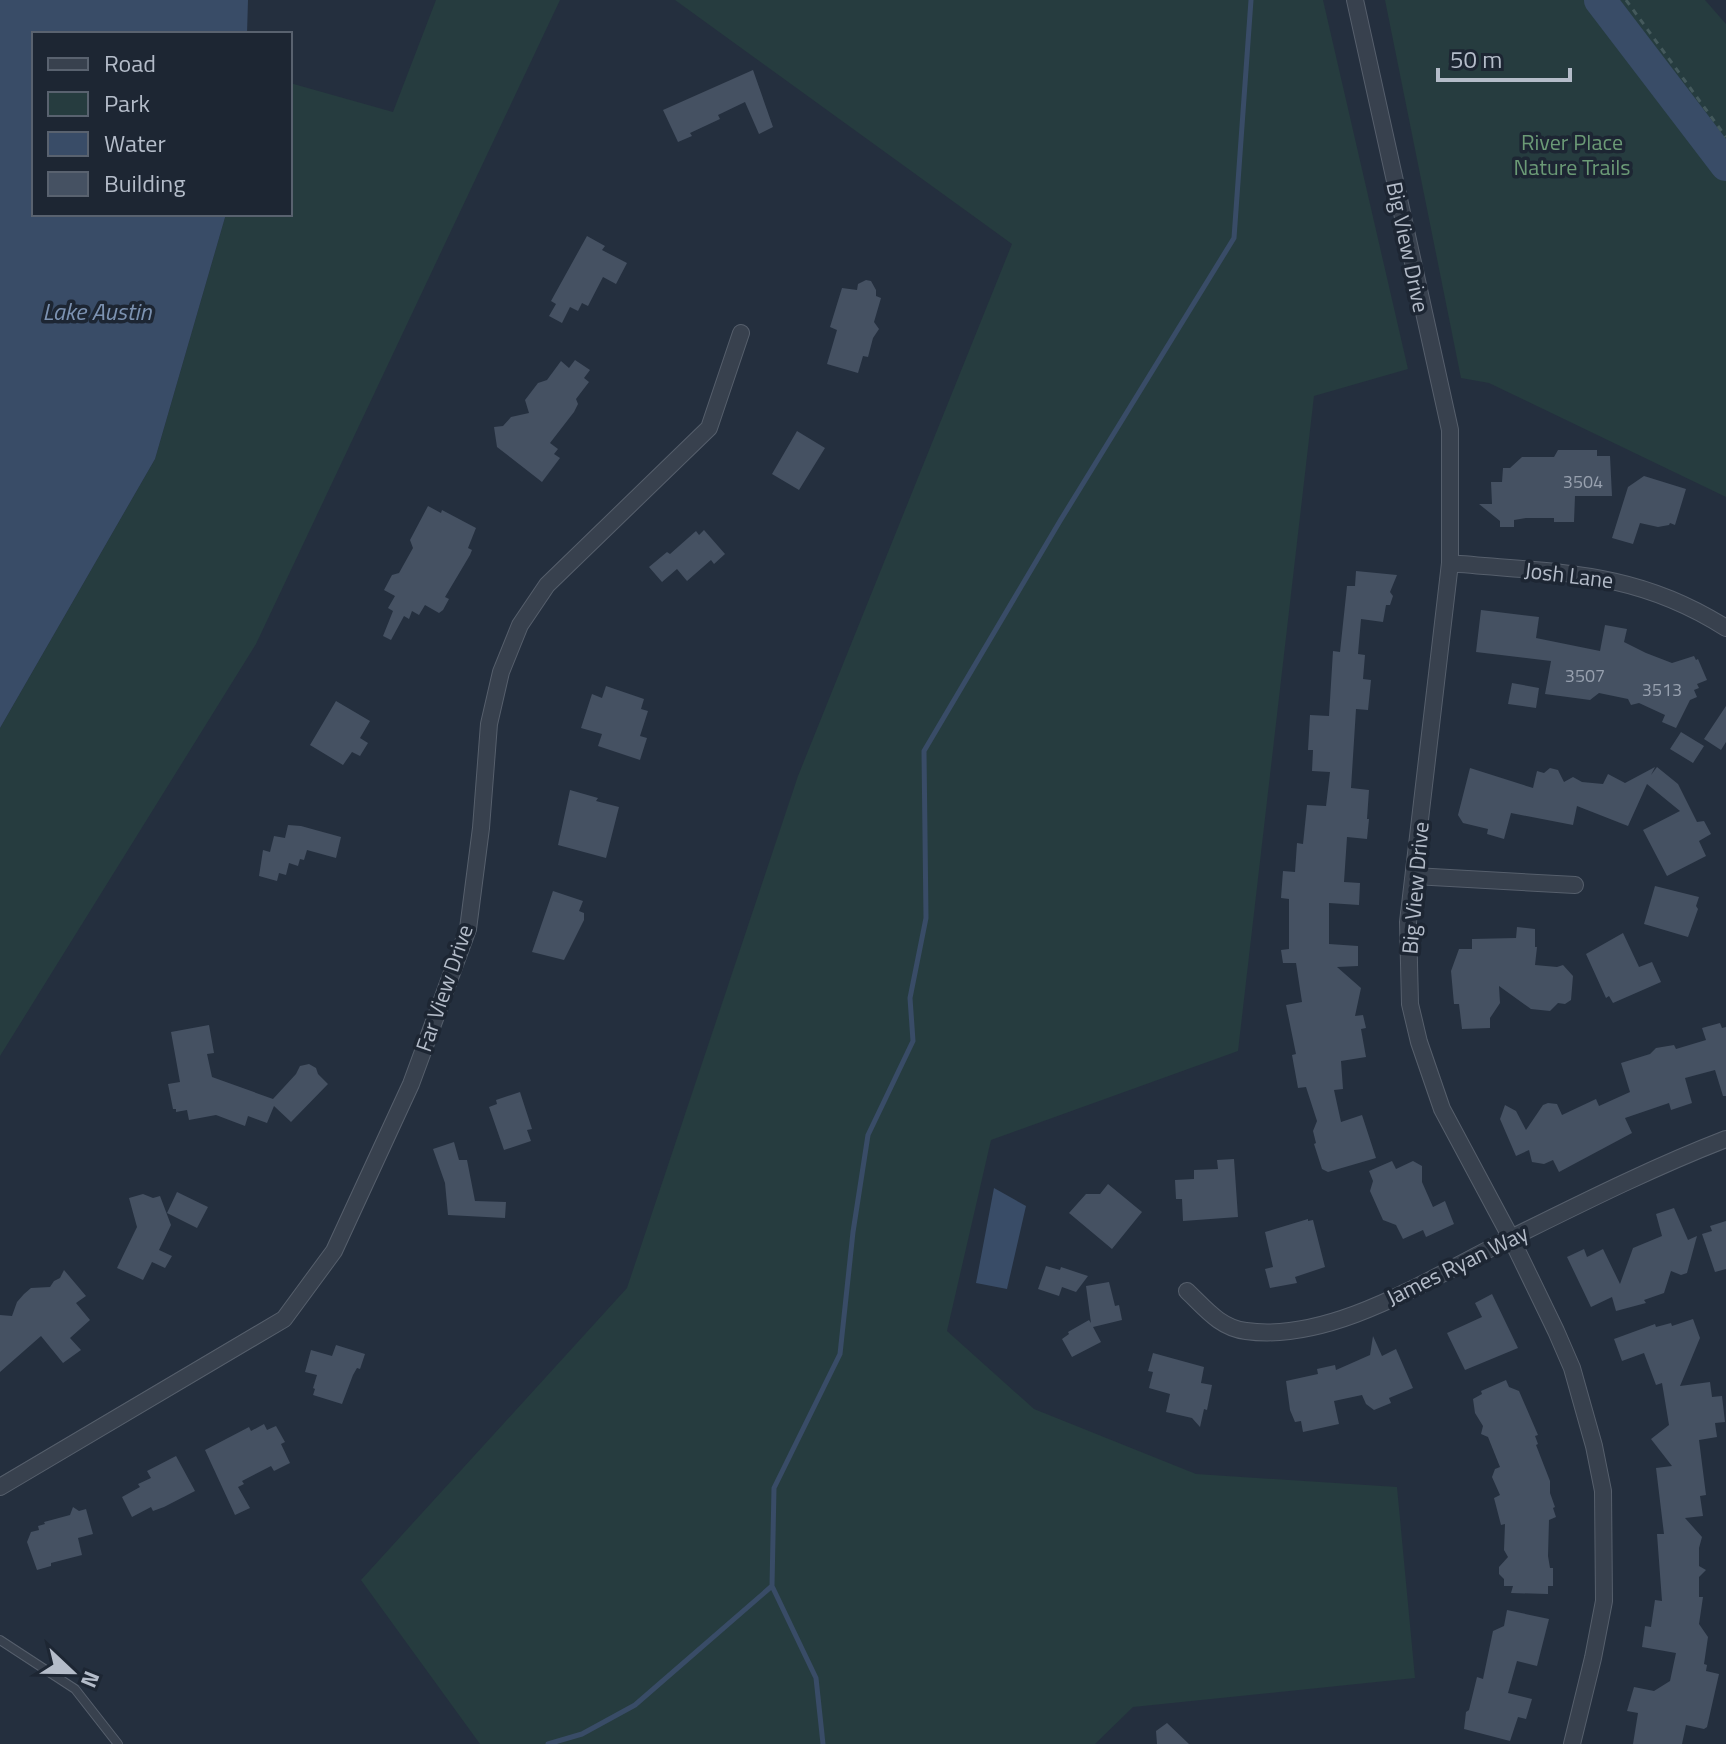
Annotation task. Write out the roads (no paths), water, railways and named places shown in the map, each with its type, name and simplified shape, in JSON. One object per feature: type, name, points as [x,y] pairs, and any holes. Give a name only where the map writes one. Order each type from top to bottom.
[{"type":"street","name":"Big View Drive","points":[[1355,0],[1450,430],[1450,563],[1408,922],[1410,1004],[1419,1042],[1442,1109],[1511,1238],[1572,1368],[1585,1406],[1603,1491],[1604,1601],[1572,1744]]},
{"type":"street","name":"Far View Drive","points":[[0,1487],[284,1319],[334,1251],[411,1084],[468,929],[481,828],[489,724],[501,672],[520,625],[547,585],[709,428],[741,333]]},
{"type":"street","name":"Josh Lane","points":[[1450,563],[1600,576],[1631,583],[1667,596],[1726,628]]},
{"type":"street","points":[[1414,876],[1575,885]]},
{"type":"street","name":"James Ryan Way","points":[[1187,1291],[1223,1325],[1246,1331],[1315,1329],[1355,1316],[1511,1238],[1726,1139]]},
{"type":"lane","points":[[0,1640],[75,1689],[118,1744]]},
{"type":"water","name":"Lake Austin","points":[[0,0],[248,0],[247,32],[32,32],[32,216],[225,216],[155,459],[0,728]]},
{"type":"water","points":[[994,1188],[1026,1206],[1007,1289],[976,1283]]},
{"type":"waterway","points":[[548,1744],[582,1734],[635,1705],[772,1586],[774,1488],[840,1354],[853,1232],[868,1135],[913,1041],[910,998],[926,918],[924,751],[1060,521],[1234,238],[1251,0]]},
{"type":"waterway","points":[[1600,0],[1726,165]]},
{"type":"waterway","points":[[772,1586],[816,1678],[823,1744]]},
{"type":"park label","name":"River Place Nature Trails","points":[[1572,154]]}]
